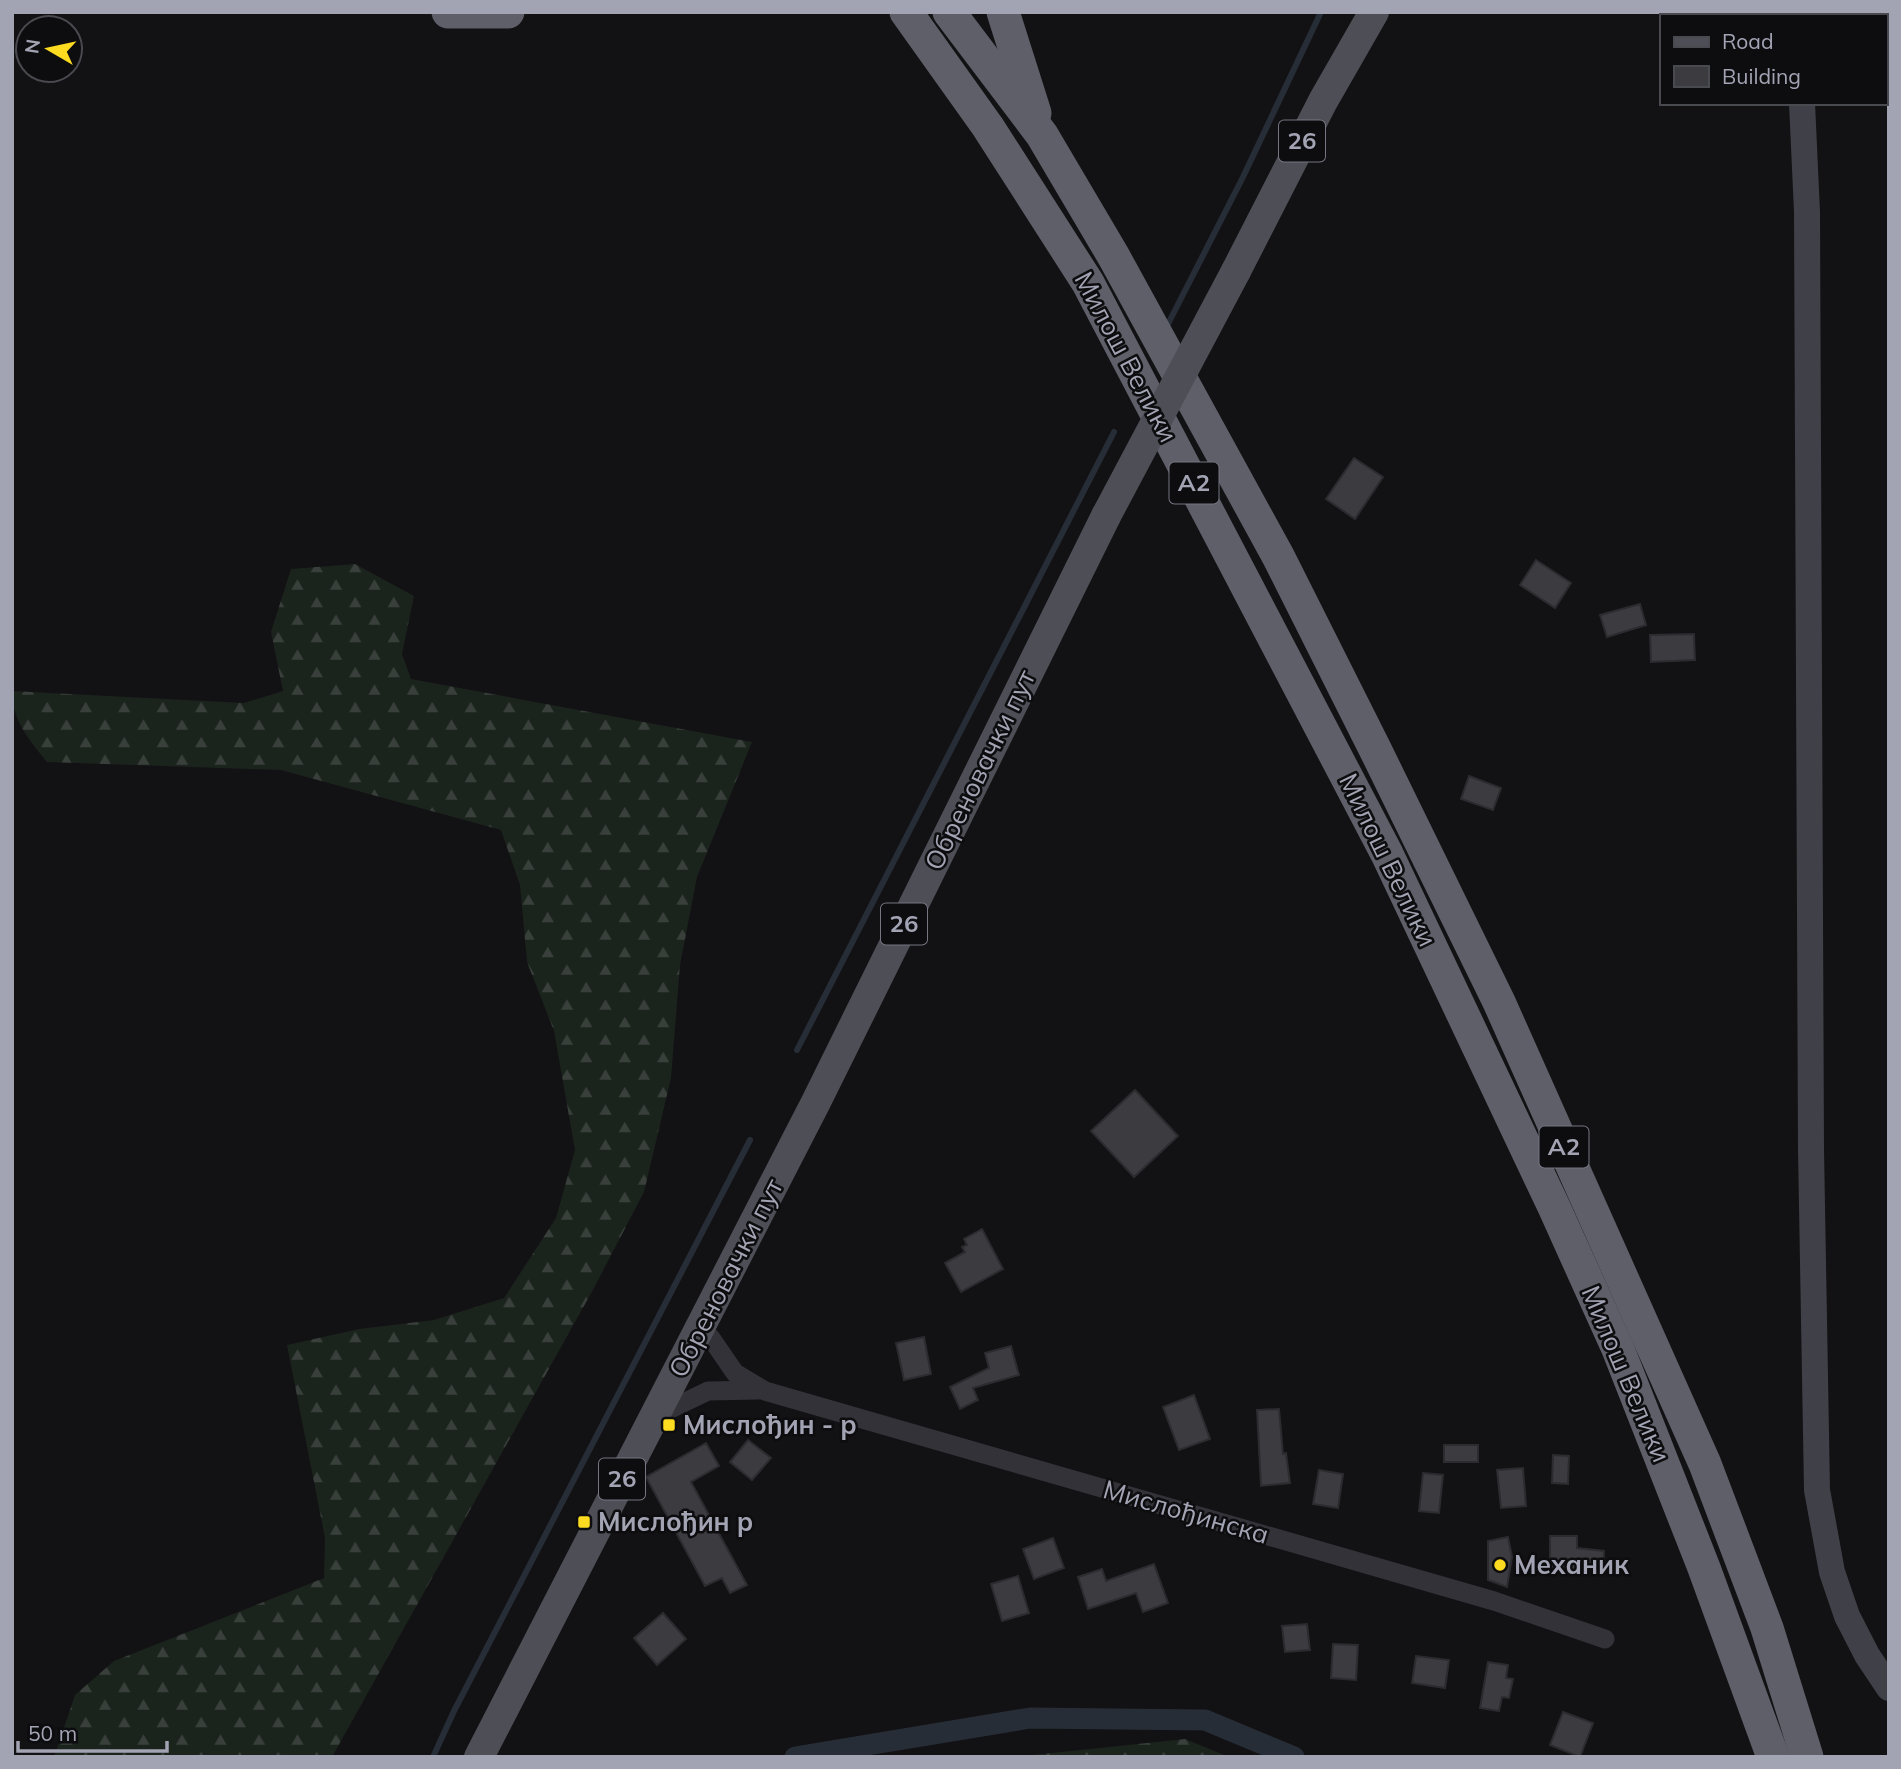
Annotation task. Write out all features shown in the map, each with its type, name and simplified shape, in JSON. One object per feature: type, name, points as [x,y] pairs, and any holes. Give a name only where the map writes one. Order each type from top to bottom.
[{"type":"highway","points":[[448,12],[508,12]]},
{"type":"highway","name":"Милош Велики","points":[[906,12],[988,127],[1088,283],[1387,854],[1618,1349],[1709,1580],[1773,1757]]},
{"type":"highway","name":"Милош Велики","points":[[950,12],[1042,135],[1114,257],[1278,556],[1499,1003],[1705,1464],[1768,1628],[1807,1757]]},
{"type":"highway","points":[[1003,12],[1042,135]]},
{"type":"main road","name":"Обреновачки пут","points":[[479,1757],[700,1331],[1106,516],[1323,101],[1374,12]]},
{"type":"main road","points":[[1802,105],[1807,212],[1811,1177],[1817,1490],[1829,1560],[1847,1616],[1867,1655],[1889,1688]]},
{"type":"street","name":"Мислођинска","points":[[700,1331],[711,1338],[735,1373],[765,1391]]},
{"type":"street","name":"Мислођинска","points":[[655,1417],[708,1391],[734,1388],[765,1391],[1494,1601],[1605,1639]]},
{"type":"green space","points":[[355,564],[414,596],[402,654],[411,679],[752,742],[697,877],[680,965],[671,1078],[644,1192],[594,1288],[332,1757],[54,1757],[75,1695],[114,1661],[324,1578],[325,1538],[287,1345],[359,1329],[434,1320],[504,1298],[556,1218],[575,1150],[554,1031],[527,962],[520,885],[501,830],[281,770],[47,762],[18,720],[12,691],[244,703],[283,691],[271,632],[291,569]]},
{"type":"green space","points":[[1185,1739],[1229,1757],[1014,1757]]},
{"type":"building","points":[[1354,458],[1383,477],[1355,519],[1326,499]]},
{"type":"building","points":[[1536,560],[1571,583],[1555,608],[1520,585]]},
{"type":"building","points":[[1640,604],[1646,625],[1607,637],[1600,615]]},
{"type":"building","points":[[1694,634],[1695,660],[1651,662],[1650,635]]},
{"type":"building","points":[[1469,776],[1501,788],[1493,810],[1461,799]]},
{"type":"building","points":[[1135,1090],[1178,1136],[1134,1177],[1091,1131]]},
{"type":"building","points":[[982,1229],[1003,1269],[961,1292],[945,1263],[965,1252],[962,1247],[967,1245],[964,1239]]},
{"type":"building","points":[[924,1337],[931,1374],[904,1380],[896,1343]]},
{"type":"building","points":[[1011,1346],[1019,1375],[973,1388],[978,1400],[960,1409],[950,1387],[989,1368],[985,1353]]},
{"type":"building","points":[[1194,1395],[1210,1439],[1179,1450],[1163,1407]]},
{"type":"building","points":[[1279,1409],[1283,1454],[1286,1453],[1290,1483],[1261,1486],[1257,1410]]},
{"type":"building","points":[[748,1440],[771,1458],[752,1480],[730,1462]]},
{"type":"building","points":[[706,1443],[719,1466],[691,1482],[747,1585],[730,1593],[722,1578],[705,1586],[646,1477]]},
{"type":"building","points":[[1444,1445],[1478,1445],[1478,1462],[1444,1462]]},
{"type":"building","points":[[1553,1455],[1569,1456],[1568,1484],[1552,1483]]},
{"type":"building","points":[[1523,1468],[1526,1506],[1501,1508],[1497,1470]]},
{"type":"building","points":[[1319,1470],[1343,1474],[1338,1508],[1313,1504]]},
{"type":"building","points":[[1423,1473],[1443,1475],[1439,1513],[1419,1511]]},
{"type":"building","points":[[1550,1536],[1577,1536],[1577,1548],[1604,1551],[1603,1573],[1588,1569],[1550,1569]]},
{"type":"building","name":"Механик","points":[[1508,1537],[1512,1557],[1507,1587],[1488,1580],[1488,1541]]},
{"type":"building","points":[[1053,1538],[1064,1568],[1034,1579],[1023,1549]]},
{"type":"building","points":[[1154,1564],[1168,1603],[1143,1612],[1136,1593],[1088,1609],[1078,1577],[1102,1569],[1106,1581]]},
{"type":"building","points":[[1018,1576],[1029,1613],[1002,1621],[991,1584]]},
{"type":"building","points":[[663,1613],[686,1639],[657,1665],[634,1638]]},
{"type":"building","points":[[1307,1624],[1310,1650],[1285,1652],[1282,1626]]},
{"type":"building","points":[[1333,1644],[1358,1645],[1356,1680],[1331,1678]]},
{"type":"building","points":[[1416,1656],[1449,1660],[1445,1688],[1412,1683]]},
{"type":"building","points":[[1488,1662],[1508,1665],[1506,1678],[1513,1679],[1509,1698],[1502,1697],[1499,1711],[1480,1708]]},
{"type":"building","points":[[1563,1712],[1593,1723],[1580,1757],[1550,1745]]},
{"type":"waterway","points":[[1168,324],[1243,177],[1321,12]]},
{"type":"waterway","points":[[797,1050],[1114,432]]},
{"type":"waterway","points":[[433,1757],[454,1711],[750,1140]]},
{"type":"waterway","points":[[795,1757],[1030,1718],[1205,1720],[1294,1757]]},
{"type":"place","name":"Мислођин - р","points":[[669,1425]]},
{"type":"place","name":"Мислођин р","points":[[584,1522]]},
{"type":"place","name":"Механик","points":[[1500,1565]]}]
